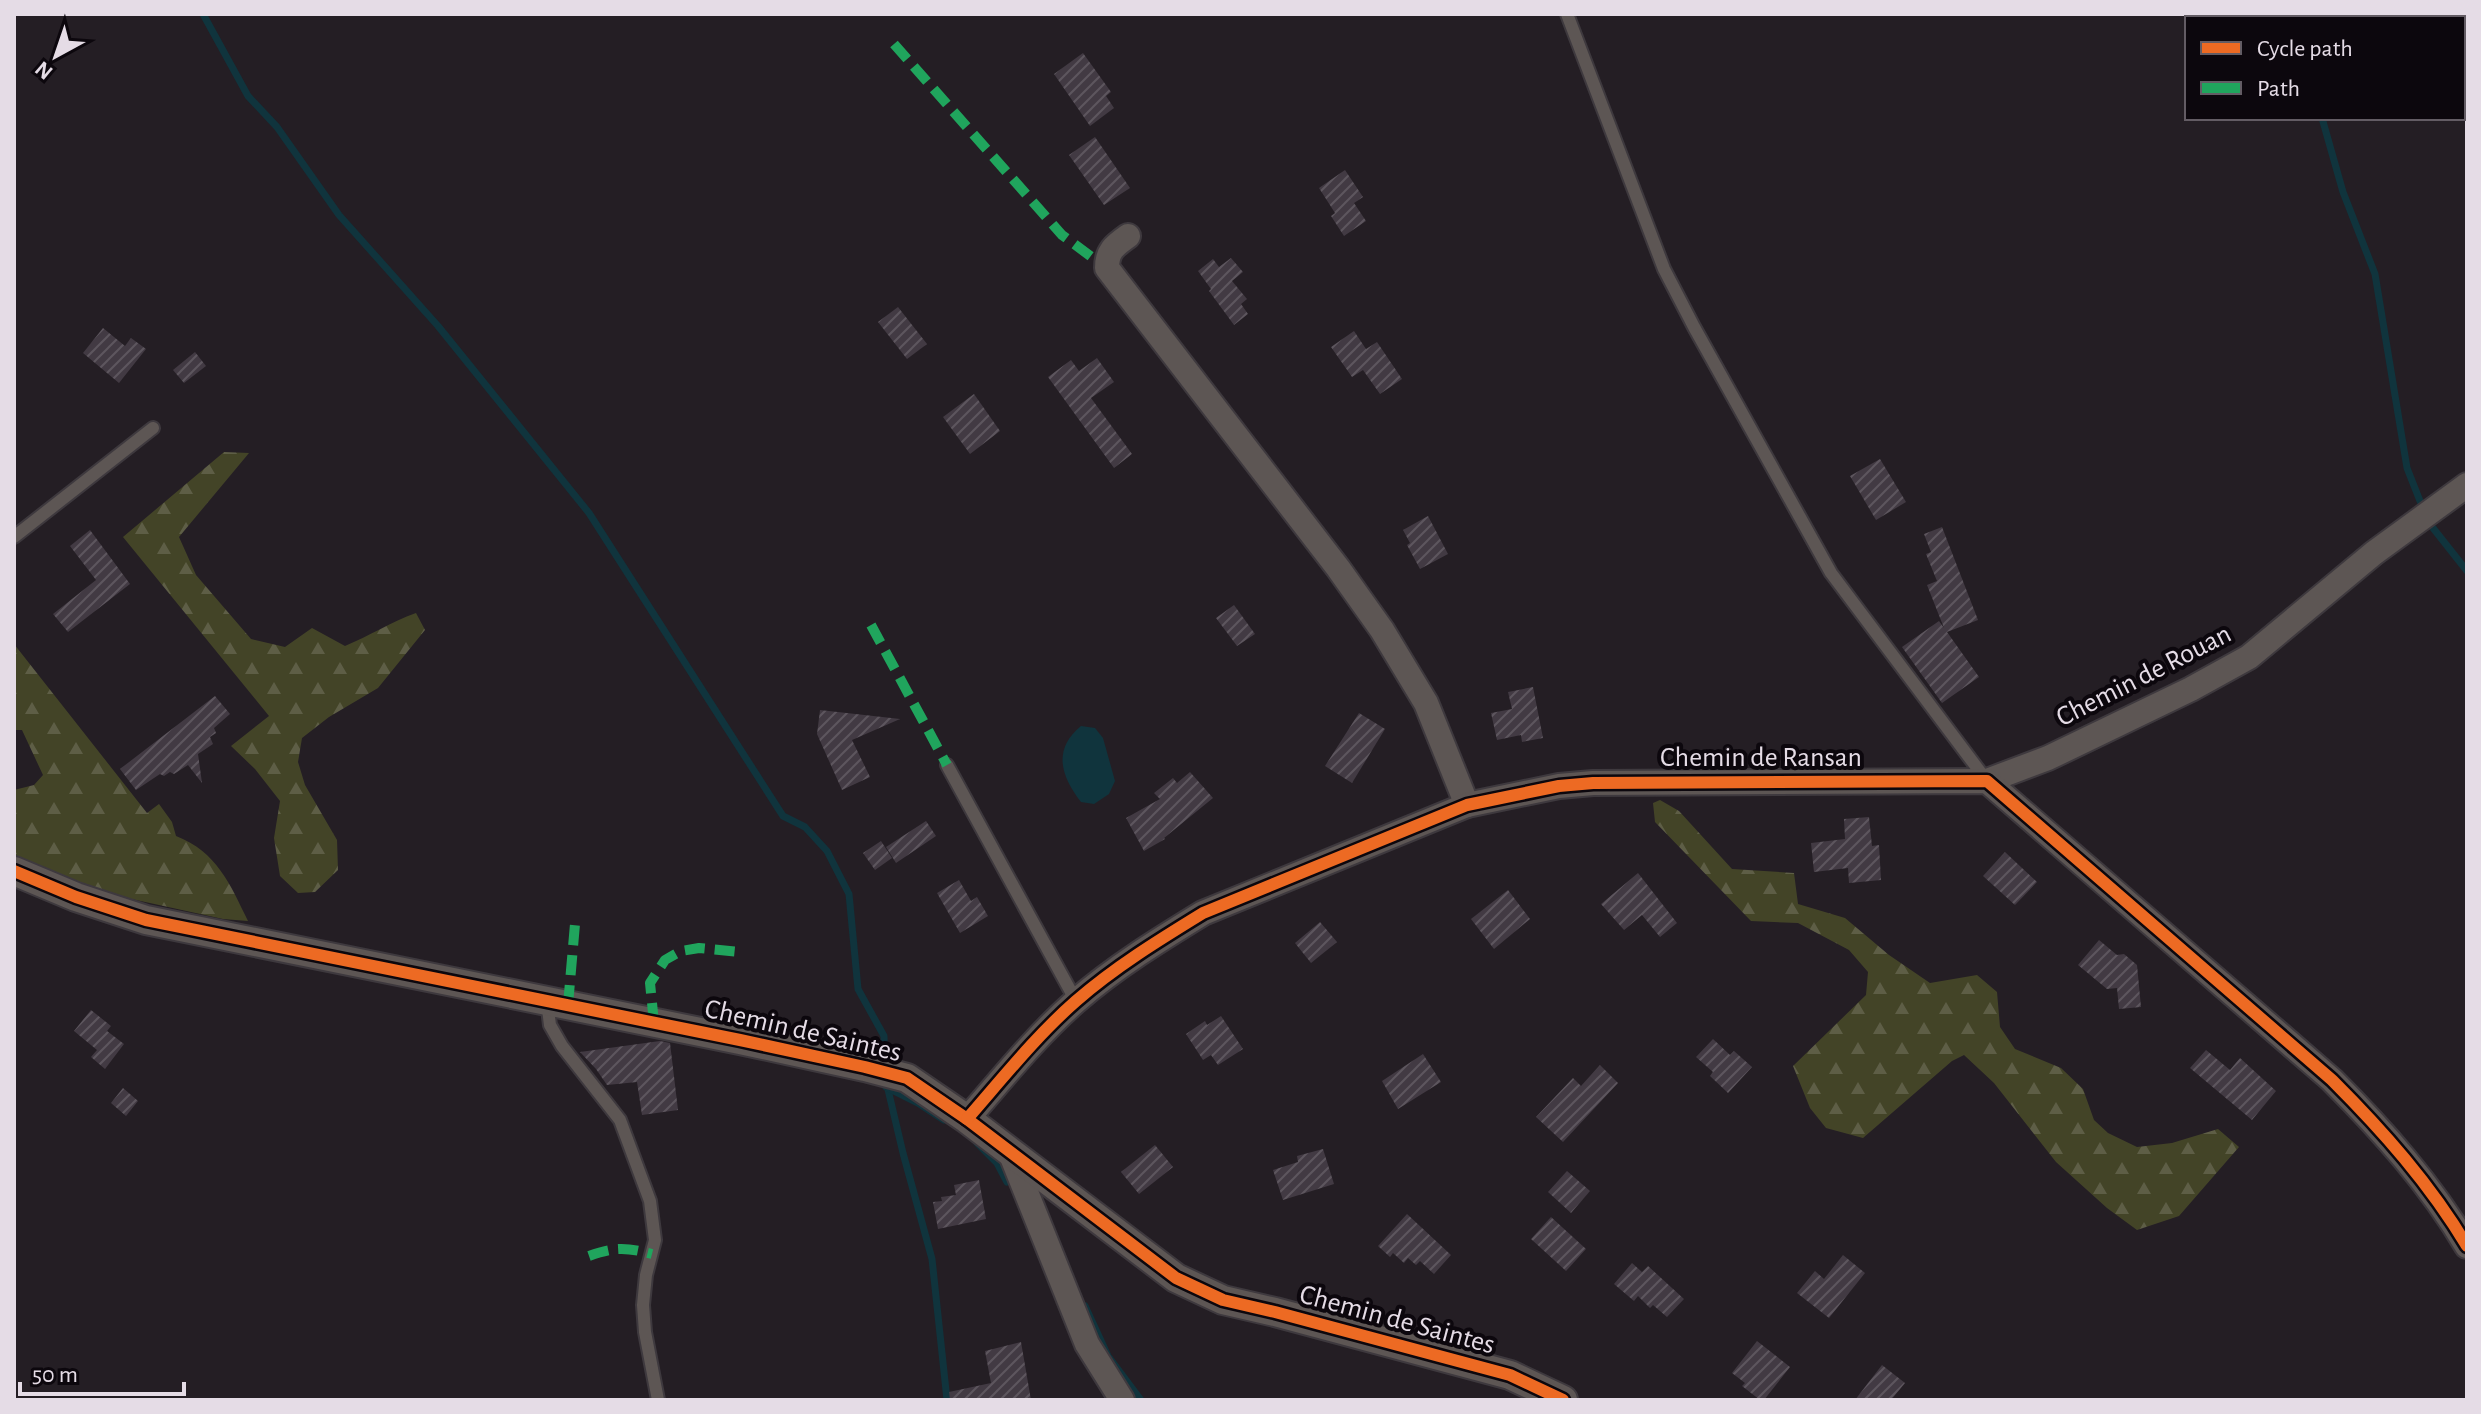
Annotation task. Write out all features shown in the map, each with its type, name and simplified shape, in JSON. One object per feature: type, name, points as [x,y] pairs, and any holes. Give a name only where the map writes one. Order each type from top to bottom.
[{"type":"street","points":[[1128,236],[1111,248],[1107,268],[1338,568],[1382,630],[1426,703],[1467,805]]},
{"type":"street","name":"Chemin de Rouan","points":[[1987,781],[2048,758],[2191,689],[2249,657],[2374,553],[2467,485]]},
{"type":"street","name":"Chemin de Ransan","points":[[967,1119],[1029,1048],[1076,1001],[1129,959],[1203,913],[1467,805],[1559,786],[1593,783],[1987,781]]},
{"type":"street","points":[[1987,781],[2332,1080],[2380,1129],[2449,1215],[2467,1246]]},
{"type":"street","name":"Chemin de Saintes","points":[[14,871],[76,897],[146,920],[907,1078],[967,1119],[1176,1278],[1223,1300],[1510,1375],[1563,1400]]},
{"type":"street","points":[[1010,1152],[1087,1344],[1122,1400]]},
{"type":"lane","points":[[1567,14],[1664,269],[1694,327],[1831,573],[1987,781]]},
{"type":"lane","points":[[14,537],[153,428]]},
{"type":"lane","points":[[947,765],[1076,1001]]},
{"type":"lane","points":[[547,1001],[550,1025],[556,1036],[620,1120],[650,1201],[655,1240],[646,1275],[643,1305],[658,1400]]},
{"type":"green space","points":[[224,452],[249,453],[179,537],[196,575],[251,639],[285,647],[312,628],[345,646],[416,613],[425,630],[378,688],[329,717],[302,738],[298,762],[305,785],[337,840],[338,870],[315,892],[298,893],[280,876],[274,838],[280,801],[255,769],[231,746],[269,716],[123,537]]},
{"type":"green space","points":[[14,644],[147,813],[159,804],[172,822],[176,836],[212,860],[228,882],[248,921],[223,919],[95,891],[14,855],[14,790],[34,785],[43,775],[22,730],[14,730]]},
{"type":"green space","points":[[1660,800],[1679,811],[1732,869],[1794,873],[1798,904],[1845,918],[1889,955],[1930,983],[1977,975],[1997,992],[2000,1027],[2015,1049],[2061,1068],[2083,1089],[2094,1120],[2108,1133],[2137,1147],[2172,1143],[2218,1129],[2239,1147],[2179,1216],[2137,1230],[2107,1208],[2056,1162],[1994,1083],[1964,1055],[1952,1061],[1863,1138],[1826,1128],[1810,1108],[1793,1066],[1866,995],[1868,972],[1849,950],[1798,923],[1751,921],[1655,822],[1653,803]]},
{"type":"water","points":[[1081,726],[1095,728],[1103,738],[1115,781],[1109,794],[1094,804],[1081,802],[1064,772],[1066,744]]},
{"type":"building","points":[[1083,53],[1111,92],[1106,96],[1114,108],[1090,126],[1054,74]]},
{"type":"building","points":[[1095,137],[1130,188],[1104,205],[1069,155]]},
{"type":"building","points":[[1345,170],[1363,197],[1354,203],[1366,221],[1344,236],[1331,216],[1335,213],[1319,188]]},
{"type":"building","points":[[1231,258],[1243,272],[1232,281],[1247,299],[1241,304],[1248,314],[1234,325],[1198,271],[1213,259],[1219,267]]},
{"type":"building","points":[[898,307],[927,344],[907,359],[878,322]]},
{"type":"building","points":[[103,328],[125,346],[131,338],[146,349],[119,383],[83,353]]},
{"type":"building","points":[[1354,331],[1366,349],[1377,342],[1402,379],[1380,394],[1363,370],[1352,377],[1331,347]]},
{"type":"building","points":[[195,352],[206,366],[184,383],[173,370]]},
{"type":"building","points":[[1097,358],[1114,382],[1091,398],[1132,454],[1114,468],[1048,377],[1071,360],[1079,371]]},
{"type":"building","points":[[974,394],[1000,431],[970,454],[943,417]]},
{"type":"building","points":[[1880,459],[1906,502],[1876,520],[1850,476]]},
{"type":"building","points":[[1428,516],[1448,554],[1420,569],[1403,530]]},
{"type":"building","points":[[1942,527],[1978,620],[1947,632],[1979,677],[1942,703],[1902,647],[1939,621],[1944,628],[1927,585],[1937,581],[1926,554],[1931,552],[1924,534]]},
{"type":"building","points":[[90,530],[130,584],[68,632],[53,614],[96,580],[70,546]]},
{"type":"building","points":[[1234,605],[1255,634],[1237,646],[1216,618]]},
{"type":"building","points":[[1533,687],[1543,738],[1522,742],[1521,735],[1497,740],[1491,713],[1512,709],[1508,692]]},
{"type":"building","points":[[215,696],[230,714],[214,728],[216,733],[210,737],[213,744],[198,754],[202,783],[188,765],[174,774],[160,774],[136,790],[120,769]]},
{"type":"building","points":[[820,710],[900,719],[852,740],[870,777],[842,790],[817,734]]},
{"type":"building","points":[[1359,713],[1385,729],[1352,783],[1325,766]]},
{"type":"building","points":[[1190,772],[1213,798],[1165,839],[1144,851],[1126,818],[1160,799],[1154,793],[1173,778],[1177,783]]},
{"type":"building","points":[[1869,817],[1872,846],[1879,845],[1881,880],[1849,883],[1848,868],[1814,872],[1811,843],[1845,839],[1844,819]]},
{"type":"building","points":[[926,821],[936,836],[896,863],[886,847]]},
{"type":"building","points":[[881,841],[892,858],[875,870],[863,853]]},
{"type":"building","points":[[2005,852],[2037,882],[2015,905],[1983,876]]},
{"type":"building","points":[[1638,873],[1677,923],[1660,937],[1642,915],[1624,930],[1601,904]]},
{"type":"building","points":[[959,880],[971,901],[977,897],[988,916],[960,933],[937,893]]},
{"type":"building","points":[[1508,890],[1530,919],[1494,949],[1471,919]]},
{"type":"building","points":[[1320,922],[1337,942],[1311,963],[1295,943]]},
{"type":"building","points":[[2099,940],[2117,955],[2124,954],[2137,965],[2141,1007],[2119,1009],[2117,988],[2107,989],[2078,965]]},
{"type":"building","points":[[91,1010],[111,1026],[107,1031],[124,1044],[105,1069],[91,1057],[97,1050],[74,1031]]},
{"type":"building","points":[[1221,1016],[1243,1049],[1218,1065],[1211,1055],[1203,1060],[1186,1034],[1205,1021],[1207,1025]]},
{"type":"building","points":[[1713,1039],[1730,1055],[1734,1051],[1752,1067],[1728,1093],[1710,1076],[1713,1072],[1696,1057]]},
{"type":"building","points":[[660,1041],[670,1043],[678,1110],[642,1115],[637,1082],[607,1085],[580,1052]]},
{"type":"building","points":[[2206,1050],[2230,1070],[2240,1058],[2276,1091],[2252,1120],[2190,1068]]},
{"type":"building","points":[[1423,1054],[1441,1082],[1398,1109],[1382,1081]]},
{"type":"building","points":[[1600,1065],[1618,1083],[1563,1142],[1536,1117],[1573,1078],[1581,1086]]},
{"type":"building","points":[[123,1088],[138,1101],[126,1116],[111,1103]]},
{"type":"building","points":[[1155,1145],[1173,1167],[1139,1194],[1121,1172]]},
{"type":"building","points":[[1323,1149],[1334,1184],[1283,1200],[1273,1170],[1298,1162],[1297,1156]]},
{"type":"building","points":[[1567,1171],[1590,1191],[1571,1213],[1548,1192]]},
{"type":"building","points":[[979,1180],[986,1219],[938,1229],[933,1202],[942,1201],[941,1197],[956,1195],[954,1185]]},
{"type":"building","points":[[1407,1214],[1451,1255],[1434,1274],[1420,1261],[1416,1265],[1408,1258],[1404,1263],[1393,1253],[1390,1257],[1378,1246]]},
{"type":"building","points":[[1551,1217],[1586,1249],[1566,1271],[1531,1239]]},
{"type":"building","points":[[1843,1255],[1865,1273],[1829,1318],[1797,1293],[1815,1271],[1824,1279]]},
{"type":"building","points":[[1632,1263],[1642,1272],[1648,1266],[1684,1299],[1667,1317],[1653,1305],[1650,1308],[1638,1296],[1634,1301],[1614,1284]]},
{"type":"building","points":[[1757,1341],[1790,1367],[1764,1400],[1742,1386],[1745,1383],[1732,1373]]},
{"type":"building","points":[[1021,1342],[1031,1400],[950,1400],[949,1392],[991,1383],[985,1351]]},
{"type":"building","points":[[1882,1365],[1905,1383],[1891,1400],[1855,1400]]},
{"type":"waterway","points":[[203,14],[248,96],[277,127],[339,215],[438,326],[589,513],[783,816],[805,827],[827,851],[849,894],[858,989],[884,1036],[885,1065]]},
{"type":"waterway","points":[[2323,120],[2343,192],[2375,274],[2407,468],[2422,506]]},
{"type":"waterway","points":[[2433,528],[2467,571]]},
{"type":"waterway","points":[[886,1081],[932,1259],[947,1400]]},
{"type":"waterway","points":[[886,1087],[944,1120]]},
{"type":"waterway","points":[[977,1143],[997,1163],[1007,1182]]},
{"type":"waterway","points":[[1085,1306],[1108,1356],[1141,1400]]},
{"type":"marked path","points":[[894,44],[1062,235],[1093,258]]},
{"type":"marked path","points":[[871,625],[947,765]]},
{"type":"marked path","points":[[568,1005],[575,924]]},
{"type":"marked path","points":[[654,1023],[650,983],[665,960],[681,951],[699,948],[740,952]]},
{"type":"marked path","points":[[589,1256],[620,1249],[652,1254]]},
{"type":"cycle path","points":[[967,1119],[1061,1014],[1122,965],[1170,933],[1203,913],[1467,805],[1559,786],[1593,783],[1987,781],[2332,1080],[2405,1159],[2467,1246]]},
{"type":"cycle path","points":[[14,871],[76,897],[146,920],[740,1040],[907,1078],[967,1119],[1176,1278],[1223,1300],[1510,1375],[1563,1400]]}]
